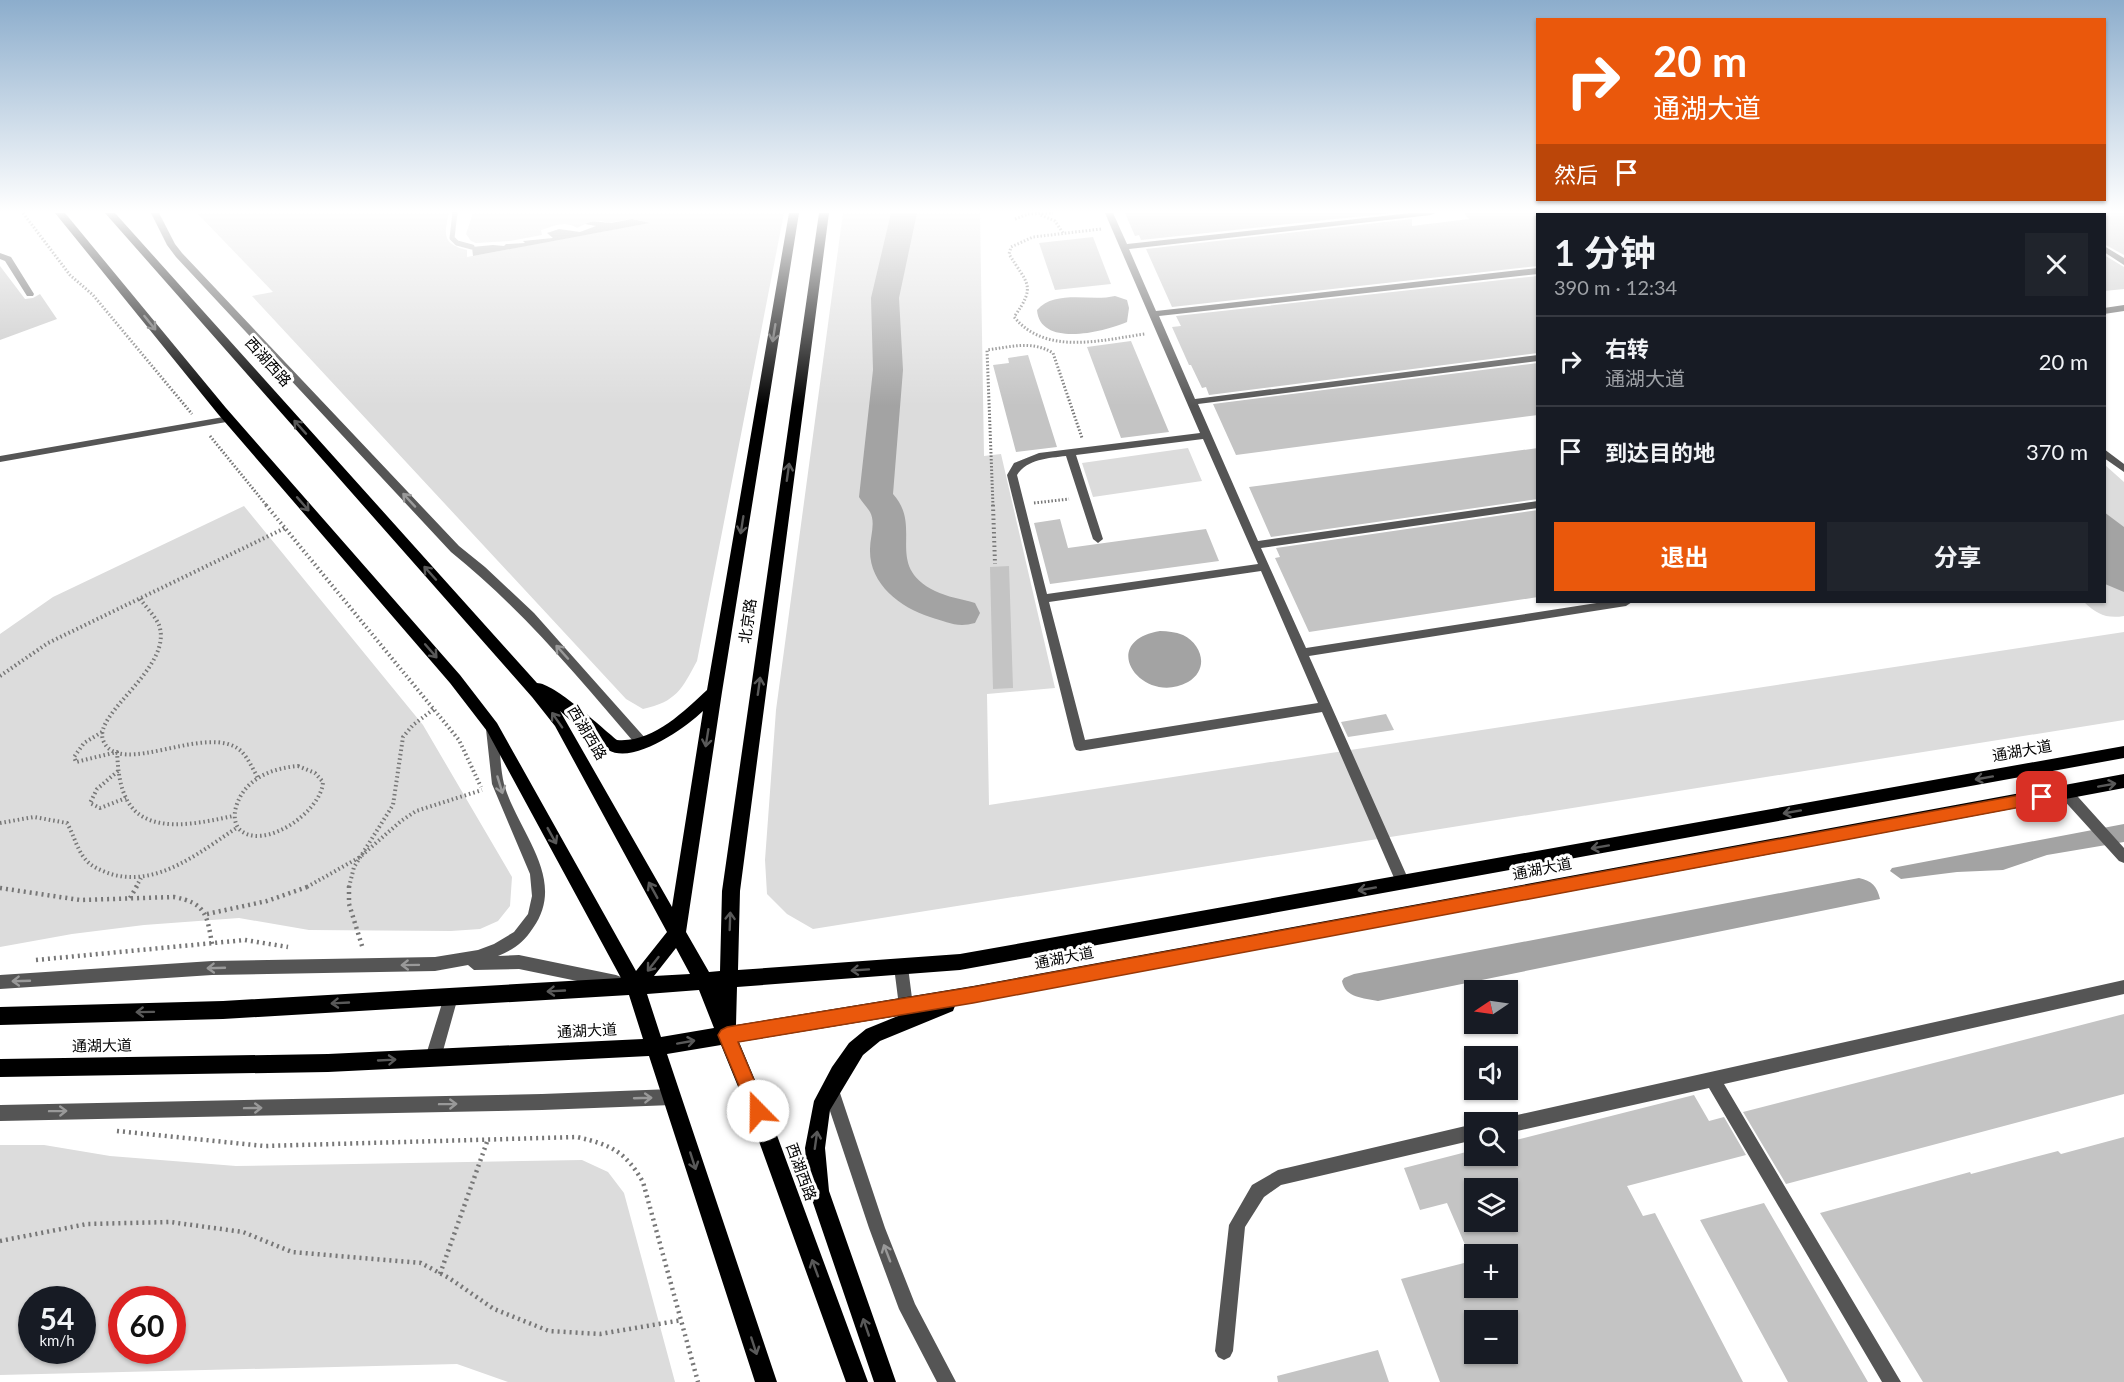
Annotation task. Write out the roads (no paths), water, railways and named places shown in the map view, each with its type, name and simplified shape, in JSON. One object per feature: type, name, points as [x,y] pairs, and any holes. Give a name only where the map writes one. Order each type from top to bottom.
[{"type":"main road","points":[[113,277],[229,419],[455,679],[492,728],[635,986],[766,1382]]},
{"type":"main road","name":"西湖西路","points":[[167,277],[560,722],[704,981],[758,1111],[857,1382]]},
{"type":"main road","name":"北京路","points":[[635,986],[677,933],[714,692],[783,277]]},
{"type":"main road","name":"北京路","points":[[727,1035],[731,891],[815,277]]},
{"type":"main road","points":[[525,680],[557,700],[612,746],[626,747],[642,743],[680,724],[714,692]]},
{"type":"main road","name":"通湖大道","points":[[0,1016],[223,1010],[635,986],[960,962],[2124,752]]},
{"type":"main road","name":"通湖大道","points":[[0,1068],[328,1063],[656,1047],[973,995],[2124,781]]},
{"type":"main road","points":[[885,1382],[819,1191],[815,1148],[821,1108],[856,1049],[873,1035],[973,995]]},
{"type":"street","points":[[20,277],[30,294]]},
{"type":"street","points":[[200,277],[455,549],[487,573],[512,596],[642,743]]},
{"type":"street","points":[[1137,277],[1403,883]]},
{"type":"street","points":[[1153,314],[1480,277]]},
{"type":"street","points":[[2106,309],[2124,308]]},
{"type":"street","points":[[1192,402],[1536,358]]},
{"type":"street","points":[[0,459],[229,419]]},
{"type":"street","points":[[1206,435],[1039,456],[1018,465],[1012,475],[1080,746],[1326,707]]},
{"type":"street","points":[[1070,452],[1098,539]]},
{"type":"street","points":[[2106,454],[2124,469]]},
{"type":"street","points":[[1255,545],[1536,504]]},
{"type":"street","points":[[1042,599],[1264,567]]},
{"type":"street","points":[[1302,653],[1620,603]]},
{"type":"street","points":[[452,963],[478,957],[519,937],[534,916],[539,896],[537,874],[498,784],[492,728]]},
{"type":"street","points":[[2065,792],[2124,857]]},
{"type":"street","points":[[0,982],[212,968],[519,962],[635,986]]},
{"type":"street","points":[[902,967],[906,1006]]},
{"type":"street","points":[[1518,1123],[2124,987]]},
{"type":"street","points":[[433,1058],[451,997]]},
{"type":"street","points":[[1712,1079],[1892,1382]]},
{"type":"street","points":[[831,1090],[877,1228],[908,1309],[947,1382]]},
{"type":"street","points":[[0,1113],[542,1102],[672,1097]]},
{"type":"street","points":[[1224,1351],[1237,1225],[1258,1191],[1278,1178],[1464,1134]]},
{"type":"waterway","points":[[890,277],[885,298],[888,370],[876,497],[886,508],[890,522],[887,550],[890,567],[907,591],[923,601],[962,613]]}]
